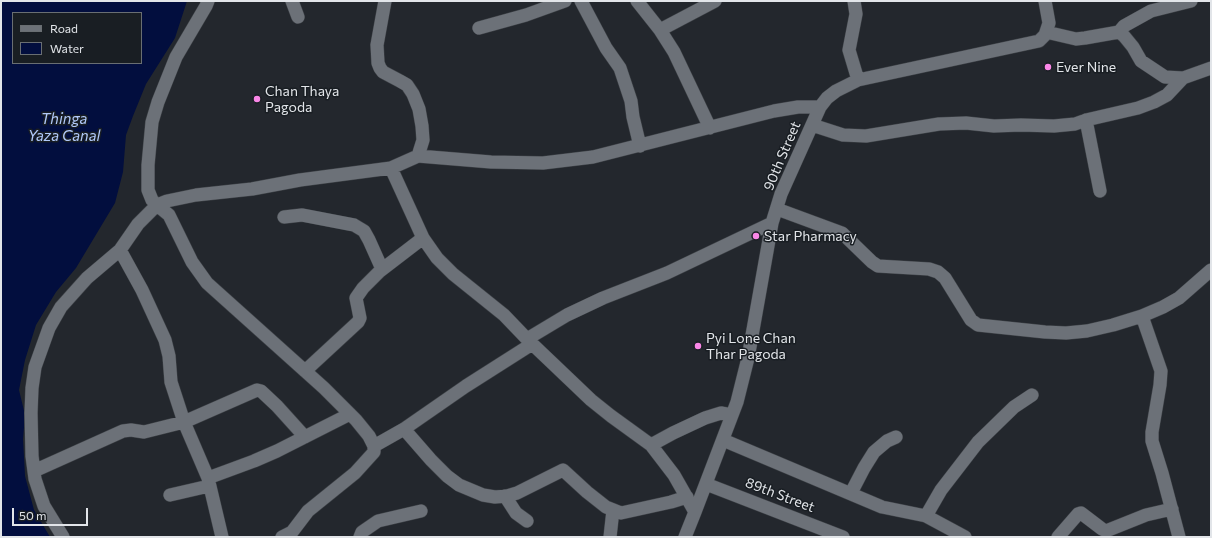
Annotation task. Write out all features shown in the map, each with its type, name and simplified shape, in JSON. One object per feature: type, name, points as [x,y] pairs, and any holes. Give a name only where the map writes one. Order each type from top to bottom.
[{"type":"street","points":[[208,1],[176,57],[158,102],[152,122],[148,165],[148,190],[152,200],[169,215],[192,262],[207,283],[305,370],[350,414],[369,436],[374,446],[374,452],[342,485],[308,511],[297,532],[292,532],[282,537]]},
{"type":"street","points":[[292,1],[298,18]]},
{"type":"street","points":[[385,1],[377,45],[378,63],[383,72],[400,80],[413,94],[419,109],[422,126],[423,140],[418,156]]},
{"type":"street","points":[[479,28],[526,15],[565,1]]},
{"type":"street","points":[[582,1],[606,48],[620,68],[631,101],[632,118],[640,146]]},
{"type":"street","points":[[637,1],[660,30],[674,52],[710,128]]},
{"type":"street","points":[[660,30],[715,1]]},
{"type":"street","points":[[854,1],[856,14],[849,50],[858,80]]},
{"type":"street","points":[[1045,1],[1049,23],[1046,32],[1076,39],[1119,32],[1129,22],[1151,11],[1191,1]]},
{"type":"street","name":"90th Street","points":[[685,537],[732,415],[748,358],[772,223],[781,194],[820,107],[827,98],[836,91],[858,80],[1026,44],[1039,40],[1046,32]]},
{"type":"street","points":[[1119,32],[1133,47],[1142,61],[1165,77],[1183,78],[1211,68]]},
{"type":"street","points":[[812,125],[843,135],[866,136],[939,124],[966,123],[994,126],[1054,126],[1075,124],[1138,108],[1154,102],[1167,95],[1183,78]]},
{"type":"street","points":[[63,537],[44,506],[38,492],[34,471],[31,439],[32,388],[41,347],[49,328],[61,307],[87,278],[120,250],[138,224],[157,205],[172,199],[196,195],[252,189],[300,180],[391,168],[418,156],[492,162],[543,163],[593,157],[774,111],[798,107],[820,107]]},
{"type":"street","points":[[1086,120],[1100,191]]},
{"type":"street","points":[[391,168],[423,238],[437,258],[448,269],[504,315],[573,383],[606,412],[651,445],[664,460],[687,497],[693,518],[694,537]]},
{"type":"street","points":[[777,209],[842,234],[878,266],[929,269],[938,272],[945,278],[970,320],[978,325],[1066,333],[1087,331],[1113,325],[1163,308],[1179,298],[1211,270]]},
{"type":"street","points":[[284,217],[302,215],[354,225],[364,231],[382,269]]},
{"type":"street","points":[[374,446],[404,429],[567,315],[603,298],[667,273],[772,223]]},
{"type":"street","points":[[305,370],[358,322],[360,318],[357,295],[382,269],[423,238]]},
{"type":"street","points":[[120,250],[142,290],[165,340],[169,356],[171,382],[184,422],[209,482],[222,537]]},
{"type":"street","points":[[1142,316],[1161,371],[1152,441],[1179,537]]},
{"type":"street","points":[[34,471],[123,430],[144,432],[184,422],[257,390],[261,391],[277,406],[305,437]]},
{"type":"street","points":[[926,516],[941,490],[978,442],[1014,407],[1032,395]]},
{"type":"street","points":[[651,445],[704,418],[721,413],[732,415]]},
{"type":"street","points":[[170,495],[209,482],[350,414]]},
{"type":"street","points":[[404,429],[447,476],[459,485],[483,495],[495,497],[517,493],[563,470],[586,492],[606,507],[621,513],[687,497]]},
{"type":"street","points":[[851,493],[874,452],[886,441],[896,437]]},
{"type":"street","points":[[723,440],[882,507],[926,516],[965,537]]},
{"type":"street","name":"89th Street","points":[[706,484],[843,537]]},
{"type":"street","points":[[504,496],[516,513],[527,521]]},
{"type":"street","points":[[1058,537],[1078,514],[1081,513],[1106,531],[1146,515],[1172,509]]},
{"type":"street","points":[[610,537],[613,510]]},
{"type":"street","points":[[360,537],[362,532],[378,521],[421,511]]},
{"type":"water","name":"Thinga Yaza Canal","points":[[1,1],[187,1],[175,38],[146,84],[126,135],[123,172],[115,203],[76,268],[56,292],[36,325],[25,360],[19,390],[25,415],[23,439],[25,476],[34,510],[50,537],[1,537]]},
{"type":"place","name":"Ever Nine","points":[[1048,67]]},
{"type":"place","name":"Chan Thaya Pagoda","points":[[257,99]]},
{"type":"place","name":"Star Pharmacy","points":[[756,236]]},
{"type":"place","name":"Pyi Lone Chan Thar Pagoda","points":[[698,346]]}]
